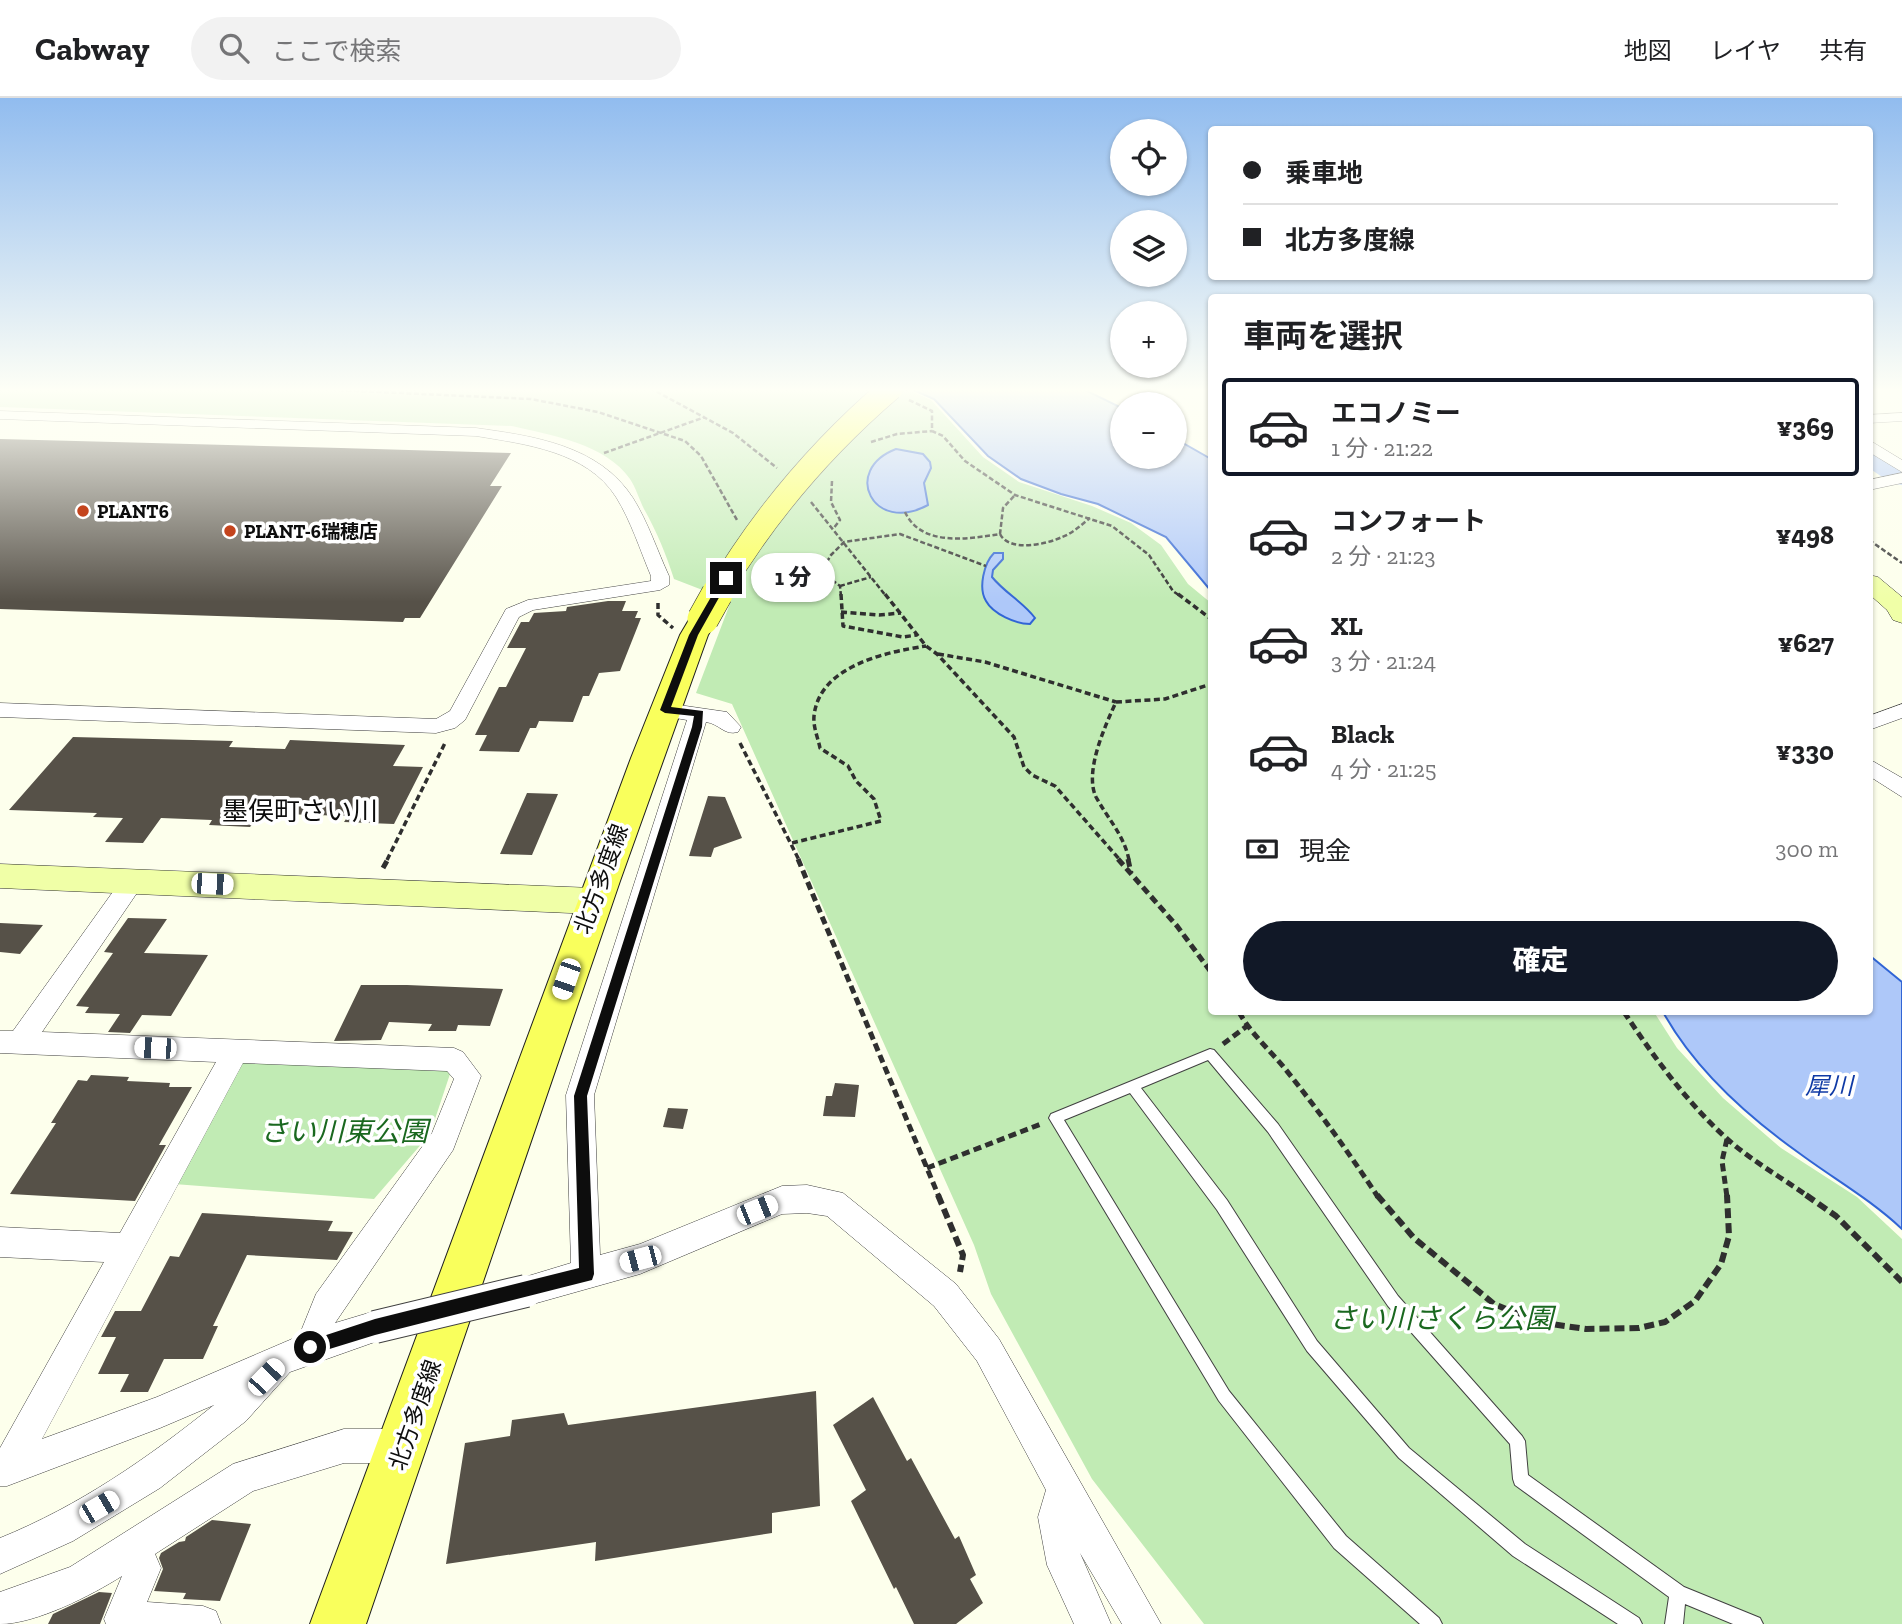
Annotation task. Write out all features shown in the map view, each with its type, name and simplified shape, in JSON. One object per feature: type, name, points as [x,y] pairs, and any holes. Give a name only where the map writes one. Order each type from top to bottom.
[{"type":"main road","name":"北方多度線","points":[[338,1624],[405,1446],[593,901],[682,711],[698,627],[737,558],[766,516],[817,459]]},
{"type":"street","points":[[0,710],[422,725],[448,723],[458,715],[512,613],[528,605],[660,585],[660,576],[627,502],[617,486],[578,459]]},
{"type":"street","points":[[1873,484],[1901,474],[1885,459]]},
{"type":"street","points":[[1873,588],[1901,609]]},
{"type":"street","points":[[586,1274],[580,1096],[682,711],[720,717],[731,727]]},
{"type":"street","points":[[1873,722],[1902,711]]},
{"type":"street","points":[[1873,769],[1902,789]]},
{"type":"street","points":[[0,876],[593,901]]},
{"type":"street","points":[[10,1042],[133,881]]},
{"type":"street","points":[[0,1556],[36,1543],[119,1495],[229,1415],[297,1353],[327,1305],[443,1141],[468,1076],[454,1060],[10,1042]]},
{"type":"street","points":[[4,1469],[236,1051]]},
{"type":"street","points":[[4,1469],[160,1412],[297,1353],[375,1327],[526,1291],[640,1259],[782,1200],[807,1199],[833,1203],[945,1295],[988,1350],[1085,1528],[1143,1624]]},
{"type":"street","points":[[0,1242],[126,1248]]},
{"type":"street","points":[[0,1611],[80,1582],[245,1476],[344,1446],[405,1446]]},
{"type":"street","points":[[1064,1486],[1055,1517],[1065,1565],[1093,1624]]},
{"type":"street","points":[[132,1548],[143,1568],[121,1622],[203,1624]]},
{"type":"lane","points":[[1433,1624],[1340,1542],[1224,1396],[1055,1118],[1210,1055],[1273,1128],[1394,1301],[1517,1441],[1521,1479],[1678,1593],[1754,1624]]},
{"type":"lane","points":[[1132,1086],[1222,1205],[1312,1346],[1404,1453],[1519,1550],[1633,1624]]},
{"type":"lane","points":[[1674,1624],[1678,1593]]},
{"type":"path","points":[[703,459],[739,524]]},
{"type":"path","points":[[768,459],[784,475]]},
{"type":"path","points":[[963,459],[1015,495],[1112,526],[1149,555],[1172,591],[1208,617]]},
{"type":"path","points":[[833,474],[828,492],[830,505],[840,520],[833,529]]},
{"type":"path","points":[[1015,495],[1003,508],[1000,534],[1004,542],[1010,545],[1058,541],[1071,536],[1090,518]]},
{"type":"path","points":[[809,499],[926,646],[937,654],[1014,737],[1024,767],[1032,775],[1055,786],[1177,926],[1208,968]]},
{"type":"path","points":[[905,512],[907,520],[913,526],[946,537],[974,538],[1000,534]]},
{"type":"path","points":[[840,586],[821,572],[831,555],[844,542],[900,534],[986,566]]},
{"type":"path","points":[[1873,543],[1902,563]]},
{"type":"path","points":[[840,586],[871,577]]},
{"type":"path","points":[[660,585],[656,609],[662,622],[698,627]]},
{"type":"path","points":[[840,586],[843,625],[904,637],[917,635]]},
{"type":"path","points":[[841,612],[864,612],[888,618],[901,613]]},
{"type":"path","points":[[792,843],[881,821],[874,799],[856,781],[848,766],[820,748],[814,715],[824,689],[843,673],[889,652],[926,646]]},
{"type":"path","points":[[937,654],[985,662],[1116,702],[1142,703],[1173,699],[1208,685]]},
{"type":"path","points":[[1116,702],[1100,738],[1092,782],[1095,795],[1125,842],[1131,873]]},
{"type":"path","points":[[372,891],[449,736],[448,723]]},
{"type":"path","points":[[731,727],[792,843],[963,1255],[959,1279],[945,1295]]},
{"type":"path","points":[[1241,1015],[1319,1111],[1381,1201],[1414,1238],[1494,1304],[1538,1322],[1587,1329],[1639,1328],[1665,1322],[1695,1301],[1721,1264],[1728,1236],[1730,1216],[1721,1161],[1727,1139]]},
{"type":"path","points":[[1626,1015],[1657,1062],[1689,1101],[1727,1139],[1836,1216],[1902,1282]]},
{"type":"path","points":[[1210,1055],[1247,1026]]},
{"type":"path","points":[[927,1168],[1055,1118]]},
{"type":"green space","name":"さい川さくら公園","points":[[610,459],[986,459],[1019,482],[1092,506],[1131,523],[1161,545],[1188,584],[1208,601],[1208,1015],[1656,1015],[1677,1048],[1723,1098],[1781,1148],[1857,1197],[1902,1239],[1902,1624],[1204,1624],[1092,1479],[991,1294],[974,1245],[732,704],[696,693],[731,601],[674,579],[661,543],[634,486],[620,467]]},
{"type":"green space","name":"さい川東公園","points":[[242,1061],[451,1071],[430,1134],[374,1199],[174,1184]]},
{"type":"water","points":[[879,459],[928,459],[931,468],[924,483],[928,505],[909,512],[892,512],[879,506],[871,496],[867,484],[870,471]]},
{"type":"water","points":[[993,459],[1110,459],[1110,469],[1187,469],[1187,459],[1208,459],[1208,587],[1166,537],[1098,504],[1021,479]]},
{"type":"water","points":[[994,553],[1003,553],[1003,559],[993,570],[992,577],[1035,618],[1030,624],[1005,617],[986,601],[982,589],[983,576]]},
{"type":"water","name":"犀川","points":[[1873,958],[1902,982],[1902,1229],[1865,1199],[1779,1139],[1741,1107],[1706,1071],[1665,1015],[1873,1015]]},
{"type":"building","name":"PLANT-6瑞穂店","points":[[0,459],[507,459],[490,486],[502,486],[420,618],[405,618],[403,622],[0,609]]},
{"type":"building","points":[[626,601],[622,611],[638,611],[635,618],[641,618],[620,671],[599,673],[589,696],[583,696],[573,722],[539,721],[536,728],[530,728],[519,752],[479,751],[487,735],[475,735],[499,687],[506,687],[526,648],[507,648],[521,622],[529,622],[534,613],[566,611],[567,607]]},
{"type":"building","points":[[73,737],[233,741],[229,747],[285,749],[290,740],[405,745],[393,766],[423,767],[394,824],[344,822],[348,816],[282,814],[279,818],[257,818],[250,827],[209,825],[212,820],[161,818],[143,843],[105,842],[123,818],[93,817],[97,813],[9,810]]},
{"type":"building","points":[[527,793],[558,794],[532,855],[500,854]]},
{"type":"building","points":[[708,796],[725,797],[742,838],[714,848],[711,857],[689,856]]},
{"type":"building","points":[[128,918],[167,919],[144,953],[208,955],[171,1016],[142,1015],[130,1033],[108,1032],[120,1014],[85,1013],[89,1007],[76,1006],[113,953],[104,952]]},
{"type":"building","points":[[0,923],[43,925],[20,954],[0,952]]},
{"type":"building","points":[[361,985],[503,989],[490,1026],[458,1025],[456,1031],[428,1031],[432,1024],[389,1022],[381,1040],[334,1041]]},
{"type":"building","points":[[91,1075],[129,1077],[127,1081],[170,1083],[169,1087],[192,1087],[159,1145],[166,1145],[135,1201],[10,1194],[56,1123],[51,1123],[78,1080],[87,1081]]},
{"type":"building","points":[[835,1083],[859,1085],[855,1117],[823,1116],[826,1096],[832,1096]]},
{"type":"building","points":[[668,1108],[688,1109],[683,1129],[663,1127]]},
{"type":"building","points":[[202,1213],[333,1221],[328,1231],[353,1232],[337,1260],[247,1255],[213,1326],[218,1326],[203,1359],[164,1359],[148,1392],[120,1392],[129,1374],[98,1374],[116,1337],[101,1337],[115,1311],[141,1311],[170,1256],[179,1257]]},
{"type":"building","points":[[816,1391],[820,1506],[772,1513],[772,1533],[595,1561],[596,1542],[446,1564],[465,1443],[510,1436],[512,1420],[564,1413],[568,1425]]},
{"type":"building","points":[[873,1397],[907,1461],[911,1458],[955,1539],[959,1536],[976,1575],[970,1579],[983,1603],[956,1624],[914,1624],[851,1501],[866,1490],[833,1425]]},
{"type":"building","points":[[212,1520],[251,1524],[220,1601],[183,1599],[186,1593],[154,1591],[163,1569],[159,1558],[161,1553],[185,1541],[186,1537]]},
{"type":"building","points":[[99,1592],[112,1593],[100,1624],[48,1624],[53,1614]]},
{"type":"waterway","points":[[1877,459],[1902,476]]},
{"type":"place","name":"PLANT6","points":[[83,511]]},
{"type":"place","name":"PLANT-6瑞穂店","points":[[230,531]]},
{"type":"district","name":"墨俣町さい川","points":[[300,811]]},
{"type":"route","points":[[310,1347],[375,1327],[586,1274],[580,1096],[697,727],[699,713],[665,710],[694,635],[726,578]]}]
